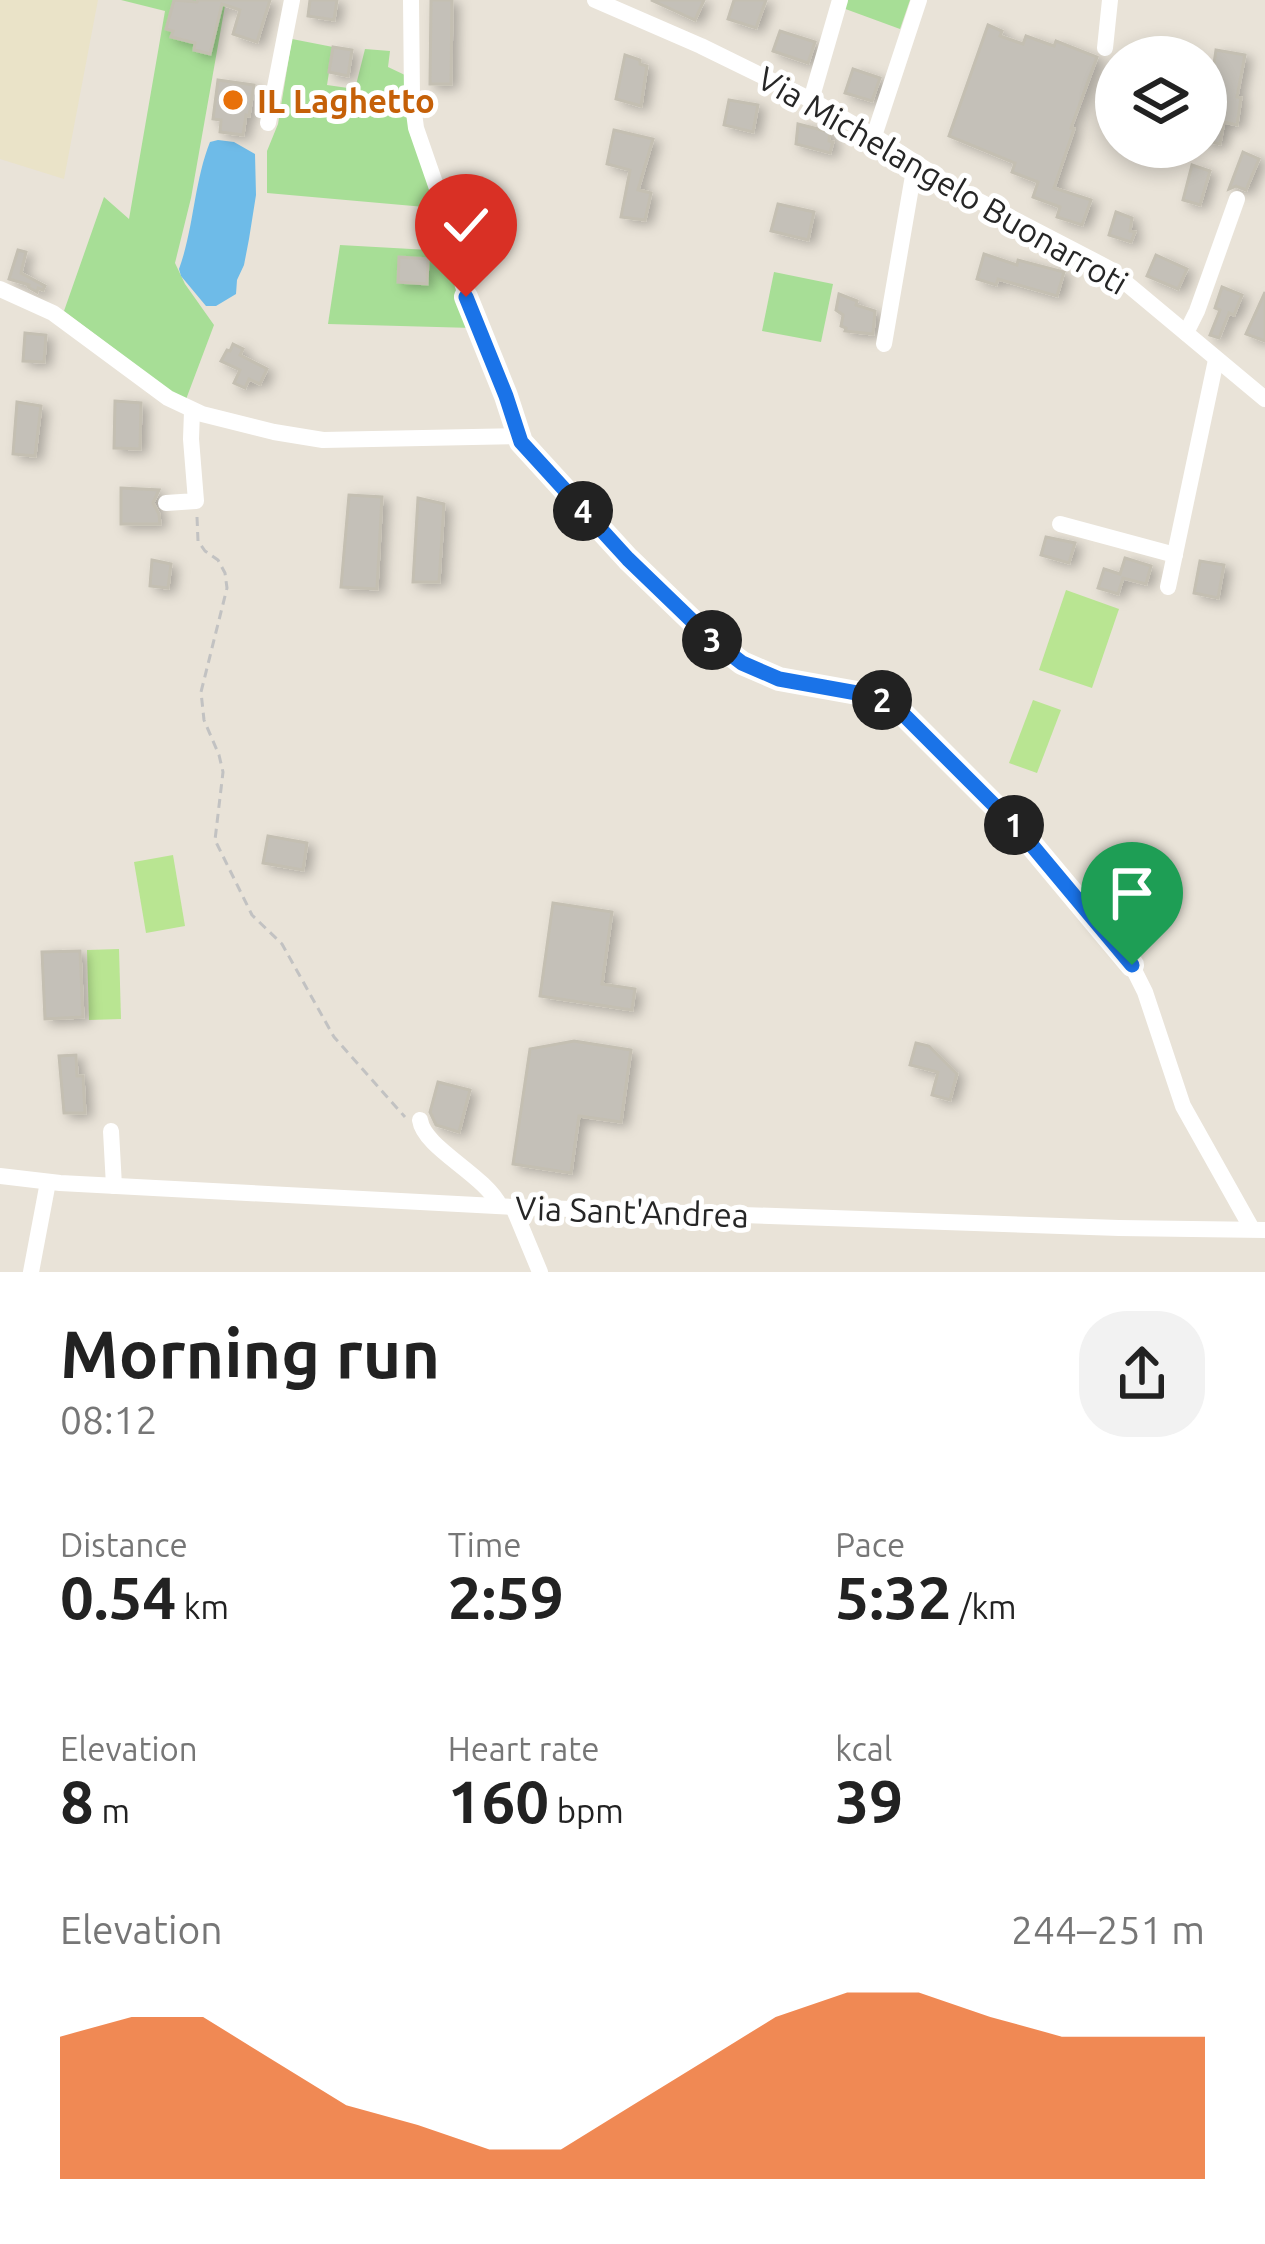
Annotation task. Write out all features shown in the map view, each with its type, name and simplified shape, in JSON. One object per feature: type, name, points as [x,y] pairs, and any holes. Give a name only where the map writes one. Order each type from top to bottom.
[{"type":"street","points":[[268,123],[292,0]]},
{"type":"street","points":[[411,0],[416,128],[451,229],[466,297],[518,436],[529,452],[628,559],[730,655],[779,679],[862,693],[891,705],[1020,831],[1132,965],[1179,1097],[1258,1229]]},
{"type":"street","name":"Via Michelangelo Buonarroti","points":[[596,0],[811,100],[958,190],[1108,268],[1265,400]]},
{"type":"street","points":[[811,100],[840,0]]},
{"type":"street","points":[[874,136],[919,0]]},
{"type":"street","points":[[1106,36],[1110,0]]},
{"type":"street","points":[[884,344],[915,164]]},
{"type":"street","points":[[1186,333],[1237,199]]},
{"type":"street","points":[[0,289],[53,313],[160,393],[192,411],[263,430],[329,440],[518,436]]},
{"type":"street","points":[[1168,587],[1216,360]]},
{"type":"street","points":[[166,503],[196,501],[192,411]]},
{"type":"street","points":[[1060,524],[1175,555]]},
{"type":"street","points":[[420,1124],[506,1207],[540,1272]]},
{"type":"street","points":[[111,1131],[114,1186]]},
{"type":"street","name":"Via Sant'Andrea","points":[[0,1176],[506,1207],[1258,1229]]},
{"type":"street","points":[[32,1272],[47,1182]]},
{"type":"path","points":[[196,501],[198,541],[218,560],[227,588],[201,692],[204,720],[223,772],[215,840],[252,915],[281,944],[334,1037],[399,1113],[420,1124]]},
{"type":"shaded area","points":[[0,0],[98,0],[64,179],[0,159]]},
{"type":"green space","points":[[121,0],[226,0],[175,263],[214,325],[185,402],[64,311],[104,197],[129,219],[165,11]]},
{"type":"green space","points":[[843,0],[910,0],[900,29],[840,7]]},
{"type":"green space","points":[[292,39],[333,47],[327,85],[355,89],[365,49],[390,51],[388,67],[407,76],[436,208],[267,193],[267,151],[278,124]]},
{"type":"green space","points":[[340,245],[447,251],[473,328],[328,324]]},
{"type":"green space","points":[[774,272],[833,284],[821,342],[762,331]]},
{"type":"green space","points":[[1066,590],[1119,609],[1092,688],[1039,670]]},
{"type":"green space","points":[[1033,700],[1061,710],[1037,773],[1009,763]]},
{"type":"green space","points":[[173,855],[185,926],[146,933],[134,862]]},
{"type":"green space","points":[[119,949],[121,1019],[89,1020],[87,950]]},
{"type":"water","points":[[210,142],[234,142],[255,154],[256,195],[236,294],[216,306],[206,306],[179,269],[205,157]]},
{"type":"building","points":[[174,0],[270,0],[257,42],[233,34],[240,10],[222,4],[210,54],[194,50],[195,43],[171,37],[173,31],[166,29]]},
{"type":"building","points":[[310,0],[337,0],[334,20],[308,16]]},
{"type":"building","points":[[431,0],[452,0],[451,84],[430,84]]},
{"type":"building","points":[[651,0],[704,0],[695,20]]},
{"type":"building","points":[[734,0],[766,0],[756,28],[728,19]]},
{"type":"building","points":[[988,25],[1002,31],[1000,36],[1023,44],[1026,36],[1054,46],[1056,41],[1095,56],[1054,188],[1091,200],[1082,225],[1057,217],[1060,207],[1033,197],[1038,182],[1012,172],[1015,163],[949,136]]},
{"type":"building","points":[[780,31],[815,42],[808,63],[773,51]]},
{"type":"building","points":[[333,47],[352,50],[348,76],[329,72]]},
{"type":"building","points":[[1227,52],[1245,55],[1237,125],[1227,123]]},
{"type":"building","points":[[625,55],[647,66],[641,106],[616,99]]},
{"type":"building","points":[[853,69],[880,78],[872,101],[845,93]]},
{"type":"building","name":"IL Laghetto","points":[[218,80],[254,85],[243,135],[220,132],[221,120],[213,119]]},
{"type":"building","points":[[729,100],[758,105],[753,132],[724,125]]},
{"type":"building","points":[[798,124],[830,132],[830,153],[796,144]]},
{"type":"building","points":[[614,130],[653,139],[638,190],[651,193],[645,220],[621,217],[630,170],[607,164]]},
{"type":"building","points":[[1243,152],[1259,159],[1246,190],[1229,189]]},
{"type":"building","points":[[1191,168],[1210,171],[1200,205],[1183,200]]},
{"type":"building","points":[[778,204],[814,212],[808,240],[771,231]]},
{"type":"building","points":[[1116,212],[1132,218],[1131,242],[1109,235]]},
{"type":"building","points":[[18,250],[26,252],[21,273],[45,286],[43,290],[37,292],[9,279]]},
{"type":"building","points":[[984,254],[1064,272],[1057,296],[998,279],[996,285],[977,279]]},
{"type":"building","points":[[1156,255],[1187,269],[1178,289],[1147,276]]},
{"type":"building","points":[[399,257],[428,259],[427,284],[398,282]]},
{"type":"building","points":[[1222,287],[1242,295],[1219,338],[1210,335],[1220,310],[1215,308]]},
{"type":"building","points":[[1265,292],[1265,341],[1246,334]]},
{"type":"building","points":[[839,294],[875,311],[873,334],[845,331],[843,315],[836,310]]},
{"type":"building","points":[[25,333],[46,335],[44,362],[23,361]]},
{"type":"building","points":[[233,344],[243,349],[240,355],[267,369],[260,384],[249,379],[245,388],[234,383],[240,370],[221,361]]},
{"type":"building","points":[[115,401],[141,403],[140,449],[114,448]]},
{"type":"building","points":[[17,402],[41,406],[35,456],[13,454]]},
{"type":"building","points":[[121,488],[159,490],[153,503],[160,524],[121,524]]},
{"type":"building","points":[[349,495],[382,497],[377,589],[341,587]]},
{"type":"building","points":[[418,498],[444,504],[439,582],[413,582]]},
{"type":"building","points":[[1046,537],[1075,543],[1069,563],[1041,555]]},
{"type":"building","points":[[1125,558],[1151,566],[1146,584],[1123,578],[1118,594],[1098,588],[1104,569],[1120,574]]},
{"type":"building","points":[[152,560],[171,564],[168,588],[150,586]]},
{"type":"building","points":[[1200,561],[1224,565],[1218,598],[1194,593]]},
{"type":"building","points":[[268,836],[307,843],[303,870],[263,863]]},
{"type":"building","points":[[553,903],[612,912],[602,984],[635,989],[632,1010],[540,996]]},
{"type":"building","points":[[80,951],[83,1017],[45,1019],[42,952]]},
{"type":"building","points":[[574,1041],[631,1050],[621,1122],[579,1116],[571,1173],[513,1164],[530,1049]]},
{"type":"building","points":[[916,1043],[929,1046],[957,1074],[950,1100],[932,1095],[938,1072],[910,1065]]},
{"type":"building","points":[[76,1055],[77,1076],[83,1076],[85,1113],[64,1113],[59,1056]]},
{"type":"building","points":[[438,1082],[470,1090],[459,1132],[436,1125],[430,1112]]},
{"type":"place","name":"IL Laghetto","points":[[233,100]]},
{"type":"route","points":[[466,297],[521,442],[628,559],[742,663],[779,679],[868,695],[903,714],[1020,831],[1132,965]]}]
